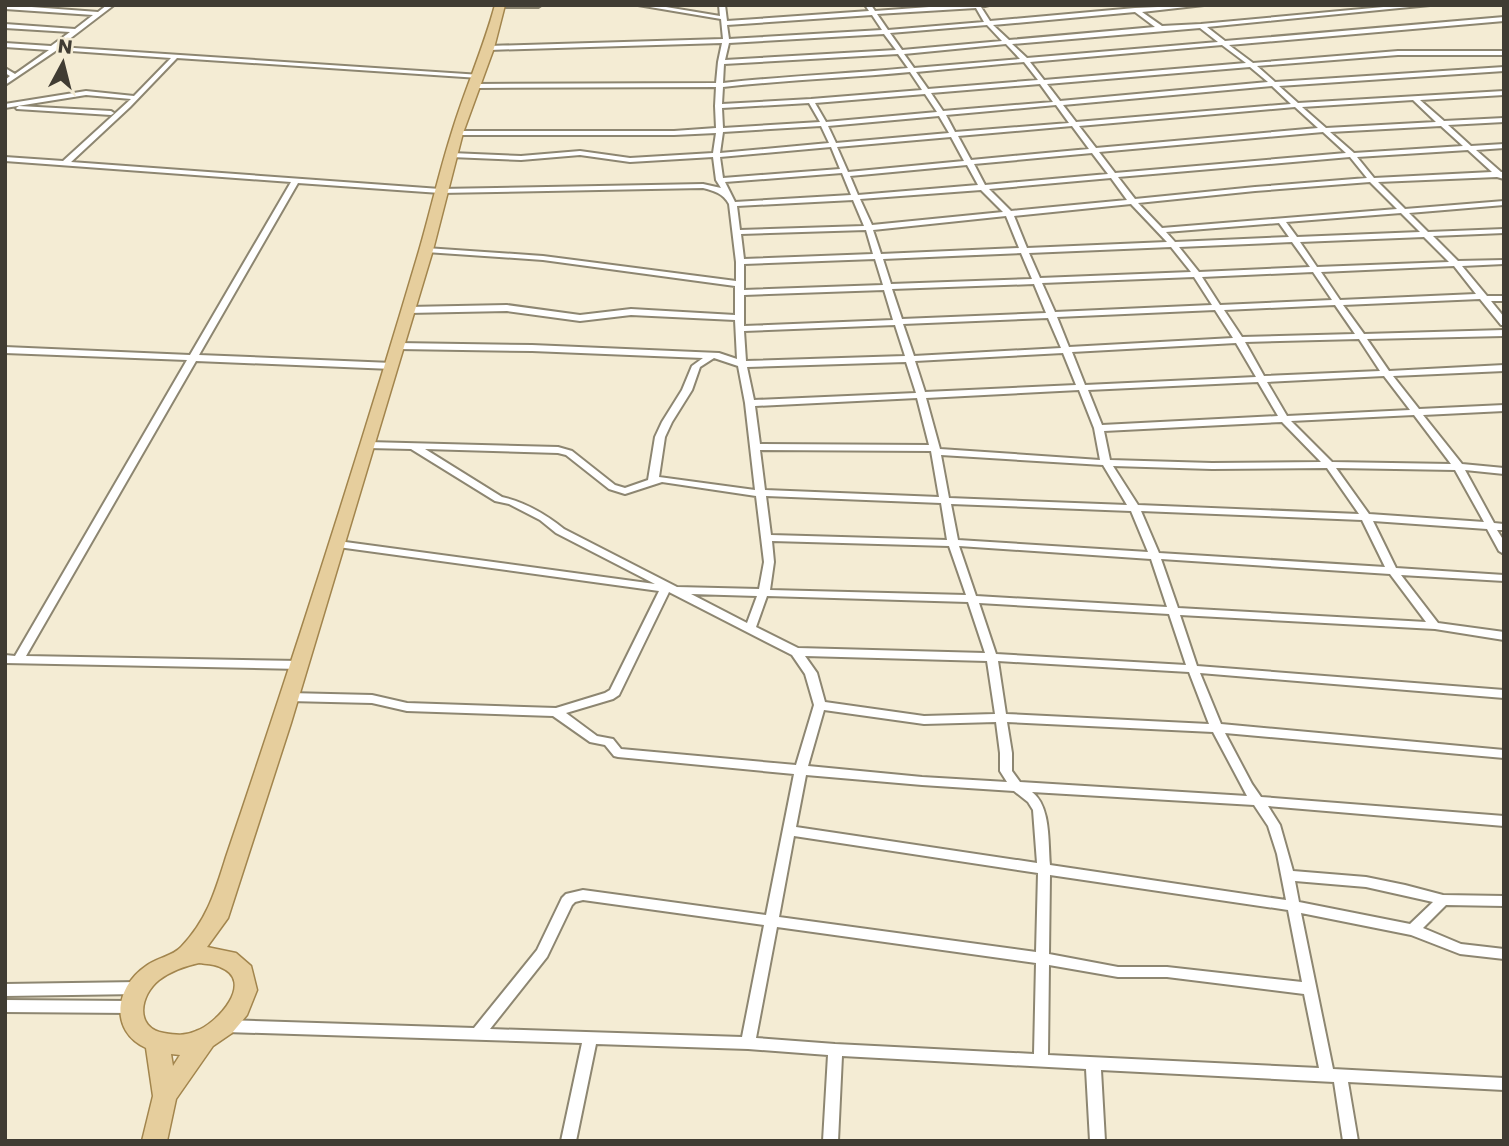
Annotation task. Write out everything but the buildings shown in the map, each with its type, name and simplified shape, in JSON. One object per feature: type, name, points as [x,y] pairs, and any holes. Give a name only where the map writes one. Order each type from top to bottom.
[{"type":"main road","points":[[187,956],[217,918],[338,544],[426,250],[457,133],[489,48],[500,5]]},
{"type":"main road","points":[[217,918],[221,956]]},
{"type":"main road","points":[[187,956],[221,956],[243,972],[247,989],[241,1008],[226,1026],[205,1038],[180,1044],[157,1042],[140,1032],[132,1016],[135,998],[154,971],[187,956]]},
{"type":"main road","points":[[164,1096],[205,1038]]},
{"type":"main road","points":[[154,1141],[164,1096],[157,1042]]},
{"type":"street","points":[[8,81],[111,5]]},
{"type":"street","points":[[500,5],[538,5]]},
{"type":"street","points":[[642,5],[723,20],[986,5]]},
{"type":"street","points":[[672,9],[697,5]]},
{"type":"street","points":[[722,5],[726,41],[721,62],[718,106],[720,129],[716,155],[720,180],[732,201],[737,232],[742,364],[750,403],[769,562],[764,590],[751,627]]},
{"type":"street","points":[[489,48],[726,41],[885,32],[1134,8],[1201,5]]},
{"type":"street","points":[[1362,5],[1378,16]]},
{"type":"street","points":[[721,62],[901,52],[1427,5]]},
{"type":"street","points":[[978,6],[989,24],[1027,62],[1112,177],[1173,244],[1196,274],[1239,340],[1284,419],[1330,466],[1366,517],[1392,570],[1435,626]]},
{"type":"street","points":[[5,7],[99,14]]},
{"type":"street","points":[[1134,8],[1161,28]]},
{"type":"street","points":[[870,10],[927,90],[983,187],[1009,214],[1099,428],[1105,461],[1134,507],[1156,556],[1172,610],[1217,728],[1247,786],[1274,825],[1311,989],[1351,1141]]},
{"type":"street","points":[[5,46],[176,56],[477,81],[720,85],[797,77],[819,78],[1027,62],[1504,19]]},
{"type":"street","points":[[1387,22],[1395,28]]},
{"type":"street","points":[[5,26],[76,31]]},
{"type":"street","points":[[1201,26],[1252,65],[1327,130],[1372,180],[1456,264],[1504,323]]},
{"type":"street","points":[[1478,52],[1502,71]]},
{"type":"street","points":[[718,106],[1042,83],[1398,53],[1504,52]]},
{"type":"street","points":[[64,164],[128,106],[176,56]]},
{"type":"street","points":[[5,70],[13,74],[8,81]]},
{"type":"street","points":[[457,133],[674,133],[824,124],[1273,84],[1502,71]]},
{"type":"street","points":[[5,107],[86,93],[131,97]]},
{"type":"street","points":[[451,155],[521,158],[580,153],[630,160],[716,155],[1074,127],[1298,106],[1504,93]]},
{"type":"street","points":[[1413,97],[1468,148],[1502,175]]},
{"type":"street","points":[[811,101],[824,124],[869,228],[921,394],[946,500],[953,543],[992,657],[1006,753],[1006,771],[1015,785],[1034,799],[1039,810],[1044,870],[1041,1060]]},
{"type":"street","points":[[5,107],[111,113]]},
{"type":"street","points":[[720,180],[844,173],[1327,130],[1504,120]]},
{"type":"street","points":[[5,159],[440,191],[703,186],[719,190],[732,201],[857,199],[1351,154],[1504,146]]},
{"type":"street","points":[[737,232],[869,228],[1372,180],[1502,175]]},
{"type":"street","points":[[19,659],[296,180]]},
{"type":"street","points":[[1160,230],[1504,203]]},
{"type":"street","points":[[1281,220],[1386,373],[1458,466],[1504,551]]},
{"type":"street","points":[[740,262],[1504,231]]},
{"type":"street","points":[[426,250],[543,258],[741,288],[888,289],[1504,262]]},
{"type":"street","points":[[740,329],[1338,302],[1504,298]]},
{"type":"street","points":[[408,310],[508,308],[580,318],[631,312],[739,318]]},
{"type":"street","points":[[398,346],[532,348],[712,356],[742,364],[909,359],[1239,340],[1504,333]]},
{"type":"street","points":[[5,350],[392,366]]},
{"type":"street","points":[[653,481],[660,437],[667,422],[687,390],[693,371],[712,356]]},
{"type":"street","points":[[750,403],[1504,368]]},
{"type":"street","points":[[1099,428],[1504,408]]},
{"type":"street","points":[[368,444],[558,450],[569,453],[617,489],[632,491],[661,479],[759,493],[1366,517],[1504,527]]},
{"type":"street","points":[[411,445],[499,499],[531,510],[560,531],[796,652],[811,673],[820,705],[802,769],[748,1043]]},
{"type":"street","points":[[755,447],[935,450],[1210,467],[1458,466],[1504,471]]},
{"type":"street","points":[[766,538],[953,543],[1504,578]]},
{"type":"street","points":[[338,544],[670,589],[764,590],[1172,610],[1435,626],[1504,636]]},
{"type":"street","points":[[289,697],[372,699],[407,707],[556,712],[615,692],[670,589]]},
{"type":"street","points":[[796,652],[992,657],[1193,669],[1504,694]]},
{"type":"street","points":[[5,659],[300,665]]},
{"type":"street","points":[[820,705],[924,720],[999,718],[1217,728],[1504,754]]},
{"type":"street","points":[[556,712],[594,739],[609,742],[618,753],[922,781],[1259,801],[1504,821]]},
{"type":"street","points":[[791,831],[1293,906],[1413,930],[1460,949],[1504,954]]},
{"type":"street","points":[[1287,876],[1327,877],[1402,887],[1443,900],[1504,901]]},
{"type":"street","points":[[477,1035],[542,953],[571,898],[583,895],[1041,958],[1118,972],[1167,972],[1311,989]]},
{"type":"street","points":[[1413,930],[1443,900]]},
{"type":"street","points":[[5,990],[135,998]]},
{"type":"street","points":[[5,1006],[135,998]]},
{"type":"street","points":[[226,1026],[748,1043],[835,1050],[1504,1084]]},
{"type":"street","points":[[568,1141],[590,1038]]},
{"type":"street","points":[[830,1141],[835,1050]]},
{"type":"street","points":[[1093,1063],[1098,1141]]}]
